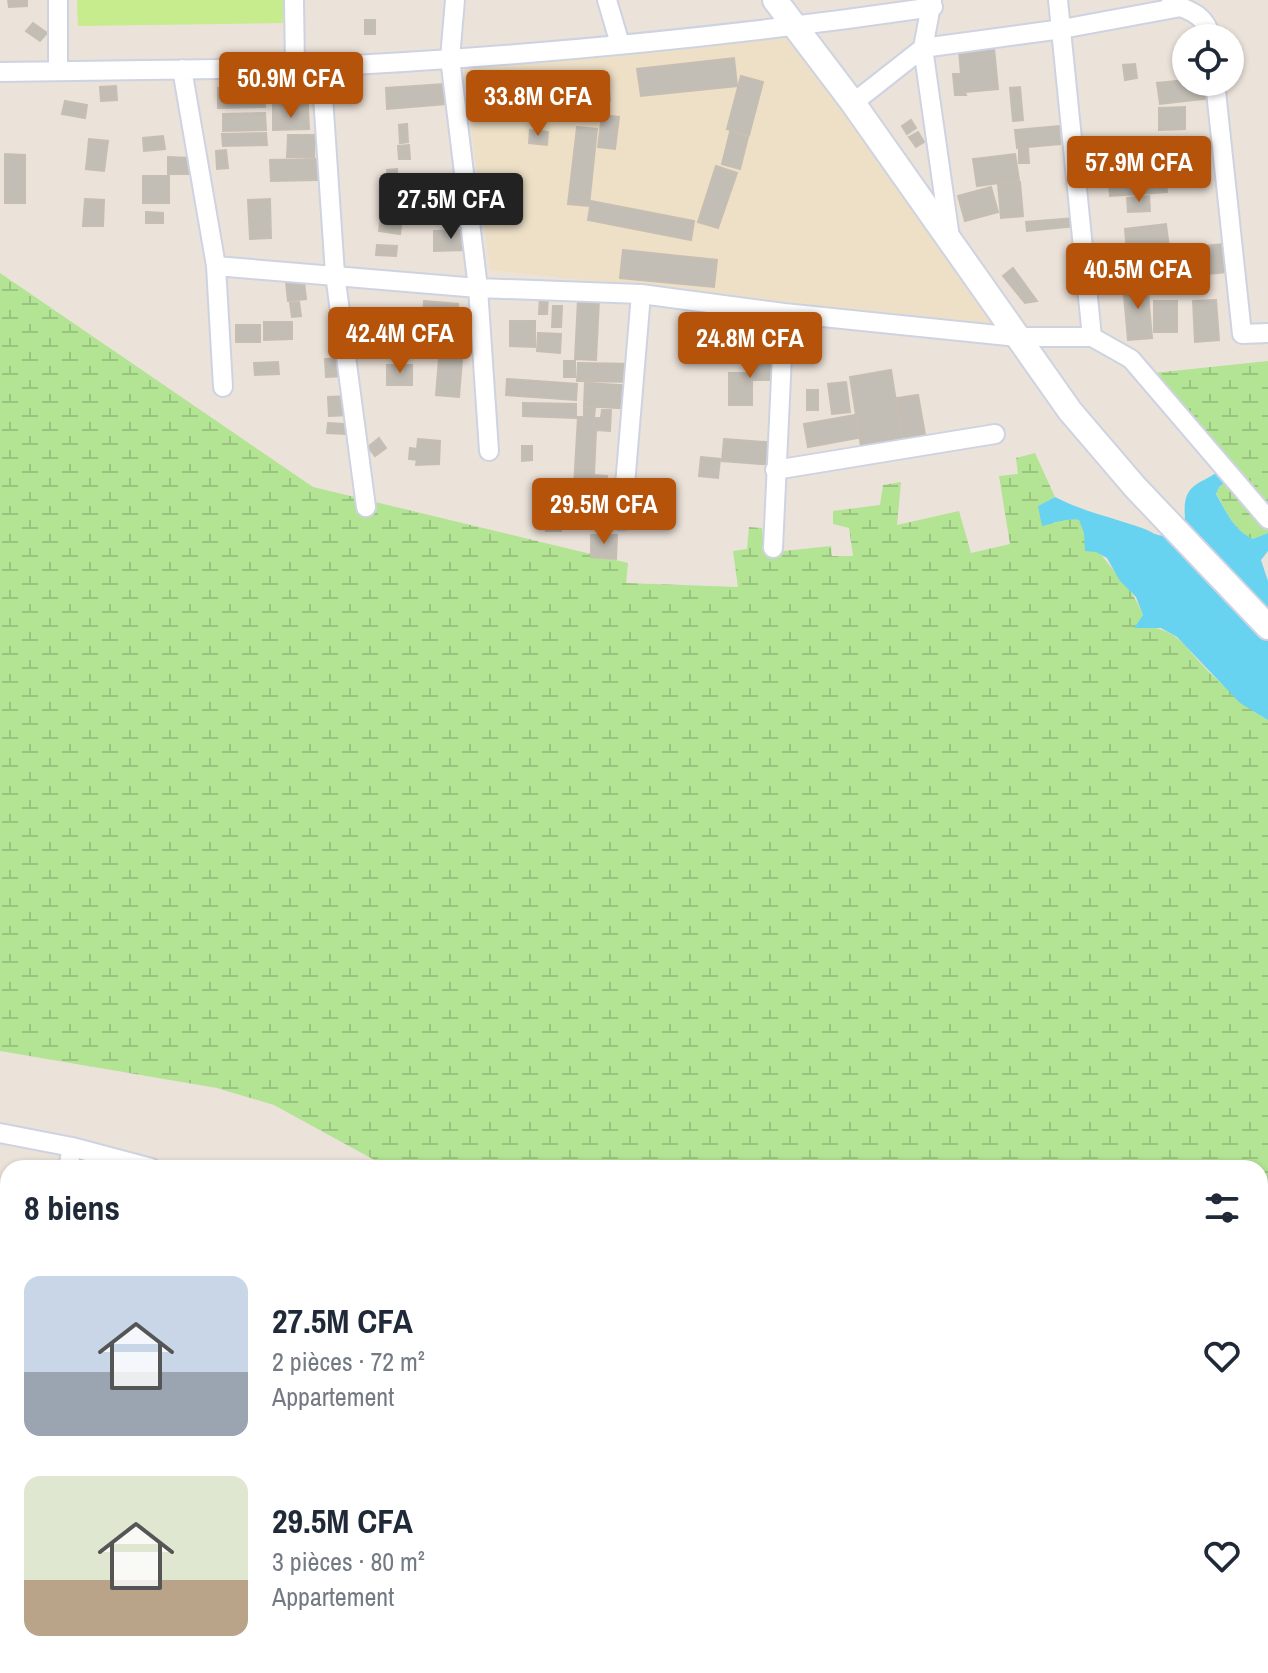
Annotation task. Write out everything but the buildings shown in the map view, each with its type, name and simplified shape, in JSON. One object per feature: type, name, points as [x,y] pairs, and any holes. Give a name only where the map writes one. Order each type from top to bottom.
[{"type":"main road","points":[[775,0],[853,103],[1070,411],[1268,627]]},
{"type":"street","points":[[294,0],[295,68]]},
{"type":"street","points":[[455,0],[450,58],[478,288],[489,451]]},
{"type":"street","points":[[607,0],[620,44]]},
{"type":"street","points":[[1058,0],[1092,337]]},
{"type":"street","points":[[1161,0],[1181,7]]},
{"type":"street","points":[[53,2],[58,71]]},
{"type":"street","points":[[0,72],[295,68],[450,58],[795,27],[932,4],[923,48],[951,241]]},
{"type":"street","points":[[853,103],[923,48],[1062,29],[1181,7],[1200,7]]},
{"type":"street","points":[[321,67],[335,274],[366,507]]},
{"type":"street","points":[[182,69],[216,266],[223,387]]},
{"type":"street","points":[[1216,96],[1242,334],[1268,333]]},
{"type":"street","points":[[216,266],[478,288],[641,294],[784,313],[1018,337],[1092,337],[1131,359],[1268,519]]},
{"type":"street","points":[[622,521],[641,294]]},
{"type":"street","points":[[773,548],[784,313]]},
{"type":"street","points":[[775,470],[995,434]]},
{"type":"street","points":[[0,1133],[121,1160]]},
{"type":"street","points":[[70,1160],[72,1147]]},
{"type":"shaded area","points":[[792,32],[994,325],[490,270],[463,66]]},
{"type":"green space","points":[[77,0],[283,0],[283,23],[78,26]]},
{"type":"green space","points":[[0,273],[313,487],[628,563],[626,583],[738,587],[733,551],[747,549],[749,527],[762,528],[765,553],[831,546],[832,556],[853,556],[849,528],[833,524],[833,511],[880,505],[883,485],[901,482],[897,525],[959,511],[971,553],[1010,544],[999,476],[1018,474],[1016,458],[1035,453],[1055,497],[1038,506],[1055,523],[1065,518],[1079,520],[1093,545],[1137,602],[1143,615],[1135,627],[1149,627],[1171,634],[1231,692],[1268,720],[1268,1160],[374,1160],[274,1105],[217,1088],[0,1051]]},
{"type":"green space","points":[[1268,361],[1268,533],[1253,540],[1236,526],[1216,493],[1230,479],[1144,374]]},
{"type":"water","points":[[1222,469],[1231,478],[1219,487],[1216,494],[1231,520],[1253,539],[1268,533],[1268,551],[1261,560],[1268,581],[1268,720],[1240,703],[1177,637],[1161,628],[1134,628],[1143,615],[1136,597],[1120,581],[1107,558],[1085,551],[1084,533],[1079,520],[1064,520],[1042,526],[1038,506],[1055,497],[1166,536],[1185,518],[1189,491]]}]
